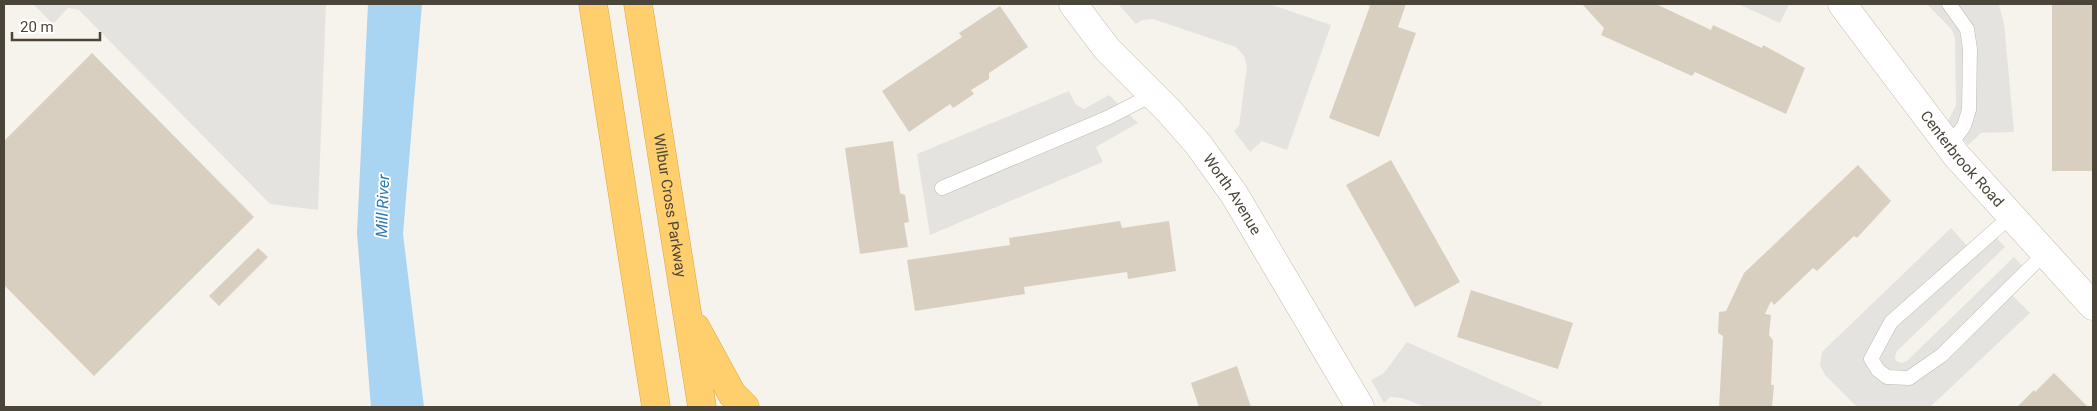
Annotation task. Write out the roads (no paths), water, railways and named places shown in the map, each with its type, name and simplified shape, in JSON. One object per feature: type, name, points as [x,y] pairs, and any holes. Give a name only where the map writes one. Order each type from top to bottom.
[{"type":"highway","points":[[593,4],[656,407]]},
{"type":"highway","name":"Wilbur Cross Parkway","points":[[638,4],[702,407]]},
{"type":"highway","points":[[687,310],[732,394],[745,407]]},
{"type":"street","name":"Worth Avenue","points":[[1073,4],[1107,49],[1198,144],[1234,194],[1360,407]]},
{"type":"street","name":"Centerbrook Road","points":[[1842,4],[1949,146],[2093,306]]},
{"type":"lane","points":[[1949,4],[1967,29],[1970,49],[1969,110],[1964,126],[1949,146]]},
{"type":"lane","points":[[942,188],[1107,118],[1152,95]]},
{"type":"lane","points":[[2011,216],[1891,322],[1871,359],[1878,370],[1887,377],[1909,378],[1942,355],[2045,253]]},
{"type":"water","name":"Mill River","points":[[368,4],[422,4],[403,234],[424,407],[371,407],[357,233]]}]
